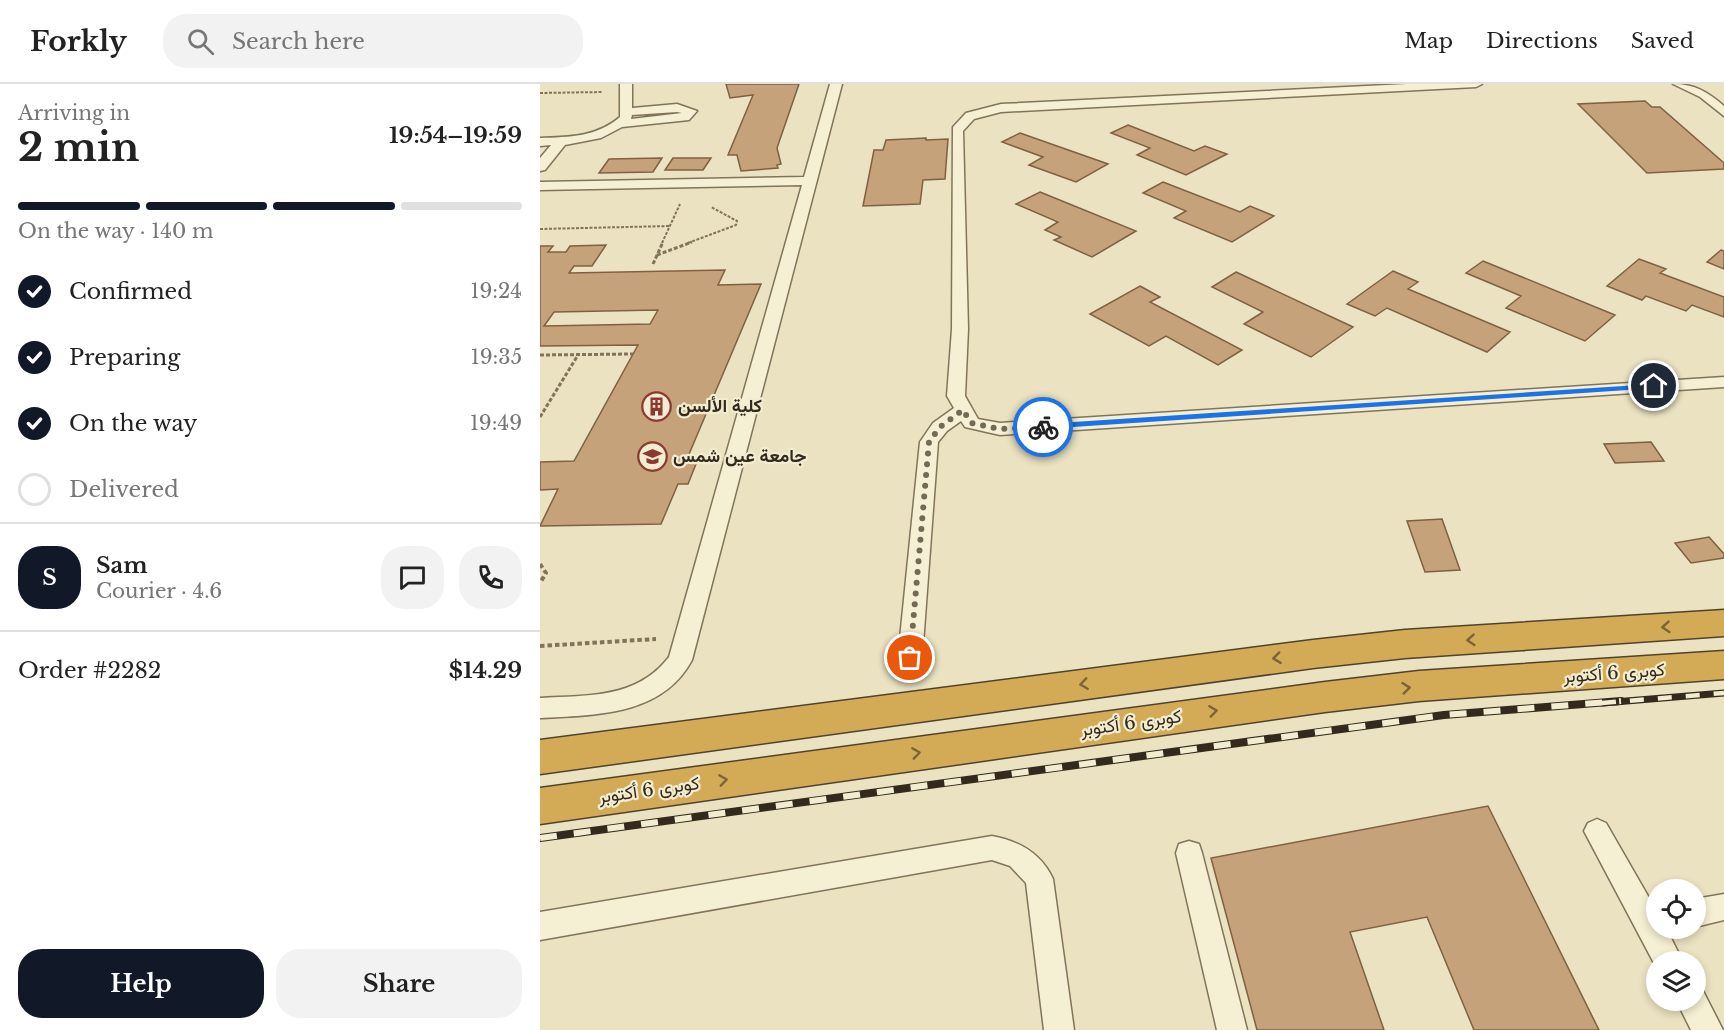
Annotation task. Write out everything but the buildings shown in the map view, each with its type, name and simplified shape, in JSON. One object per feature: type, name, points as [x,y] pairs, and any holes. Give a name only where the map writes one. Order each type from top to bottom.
[{"type":"highway","points":[[540,757],[1313,654],[1427,643],[1724,623]]},
{"type":"highway","name":"كوبرى 6 أكتوبر","points":[[540,806],[1324,697],[1419,686],[1724,666]]},
{"type":"lane","points":[[540,708],[616,702],[647,693],[672,673],[680,660],[836,84]]},
{"type":"lane","points":[[1476,84],[1000,108],[970,116],[957,130],[960,329],[956,396],[971,423],[1000,429],[1724,382]]},
{"type":"lane","points":[[1679,84],[1704,95],[1724,112]]},
{"type":"lane","points":[[540,142],[601,134],[620,124],[626,118],[626,87]]},
{"type":"lane","points":[[620,124],[677,119],[685,117],[691,111],[677,108],[626,112]]},
{"type":"lane","points":[[540,167],[561,141]]},
{"type":"lane","points":[[540,186],[688,188],[811,181]]},
{"type":"lane","points":[[910,658],[929,442],[940,427],[963,410]]},
{"type":"lane","points":[[1597,831],[1646,911]]},
{"type":"lane","points":[[540,926],[992,848],[1012,851],[1028,862],[1039,879],[1059,1030]]},
{"type":"lane","points":[[1189,853],[1232,1030]]},
{"type":"lane","points":[[1706,911],[1724,907]]},
{"type":"lane","points":[[1697,1011],[1707,1030]]},
{"type":"path","points":[[541,94],[626,87]]},
{"type":"path","points":[[653,264],[657,255],[670,226],[688,188],[738,223],[657,255]]},
{"type":"path","points":[[540,229],[670,226]]},
{"type":"path","points":[[540,355],[633,354]]},
{"type":"path","points":[[540,417],[578,355]]},
{"type":"path","points":[[540,564],[546,573],[540,583]]},
{"type":"path","points":[[540,646],[687,638]]},
{"type":"railway","points":[[1602,703],[1724,693]]},
{"type":"railway","points":[[540,838],[1444,715],[1621,701]]},
{"type":"way so far","points":[[910,658],[929,442],[940,427],[963,410],[971,423],[1000,429],[1043,427]]},
{"type":"place","name":"كلية الألسن","points":[[657,406]]},
{"type":"place","name":"جامعة عين شمس","points":[[652,456]]},
{"type":"route","points":[[1043,427],[1654,386]]}]
